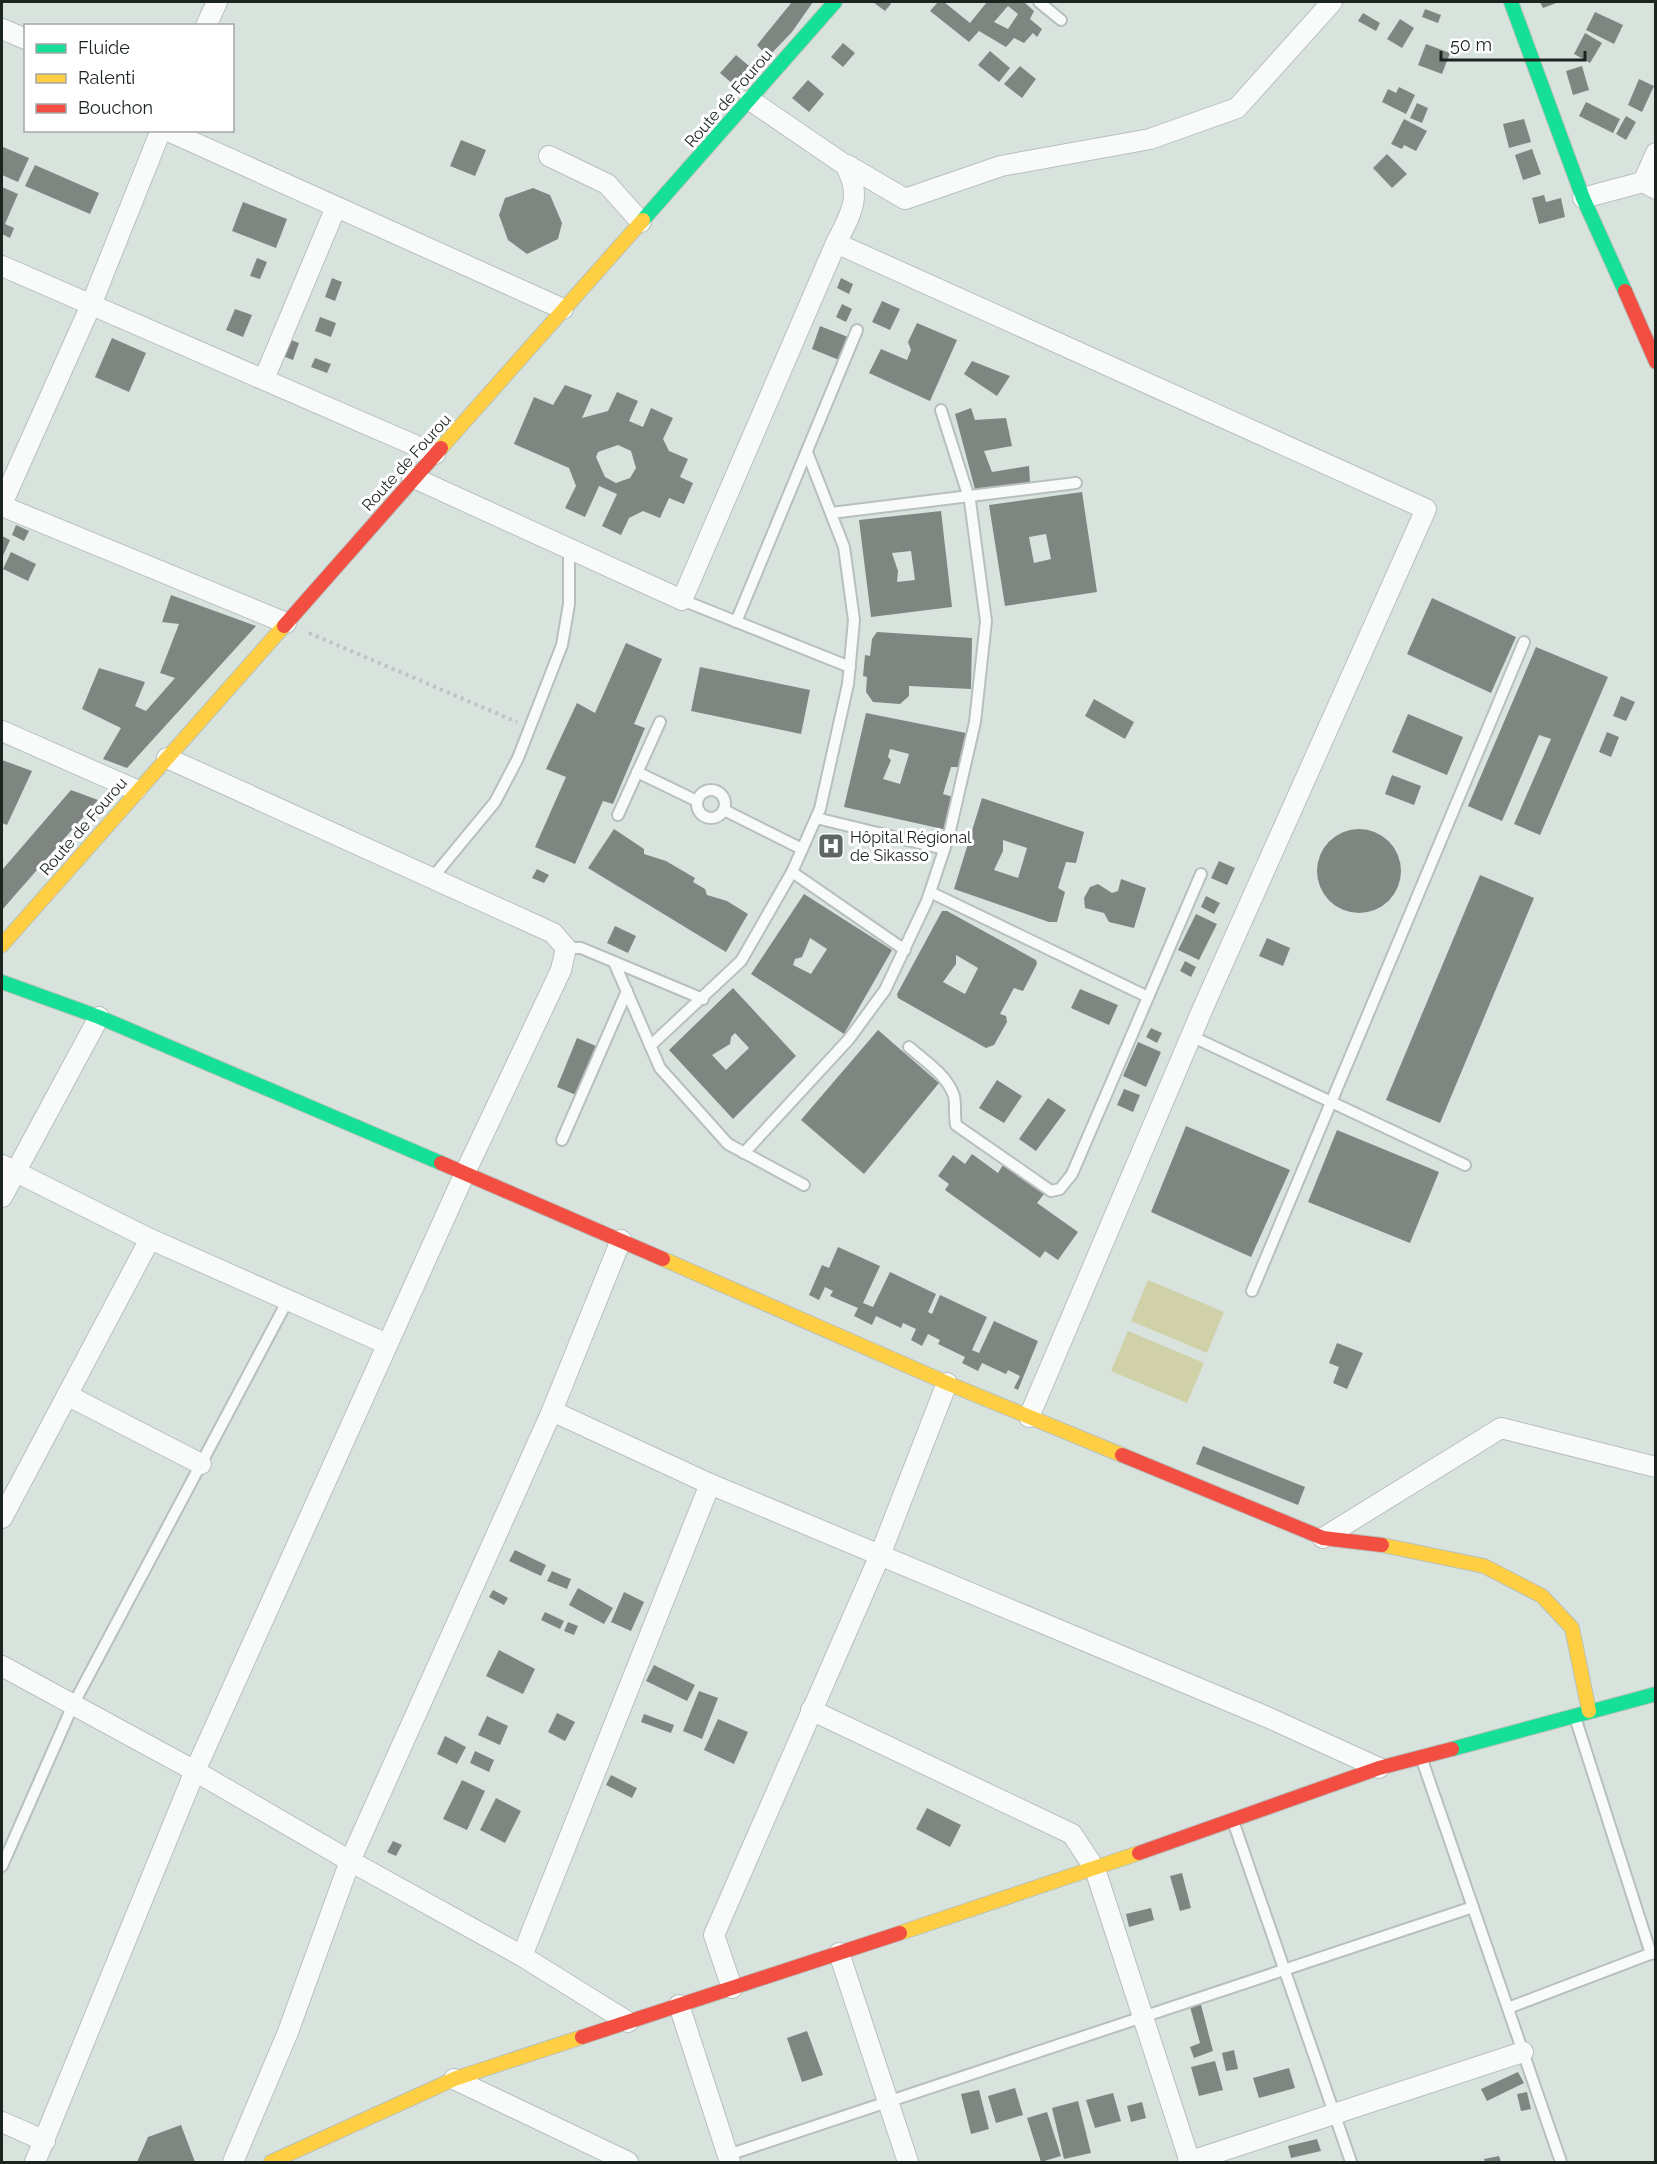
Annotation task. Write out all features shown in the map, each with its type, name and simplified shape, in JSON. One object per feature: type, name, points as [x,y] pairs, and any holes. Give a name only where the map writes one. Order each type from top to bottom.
[{"type":"street","points":[[207,24],[216,2]]},
{"type":"street","name":"Route de Fourou","points":[[2,945],[412,477],[435,454],[836,2]]},
{"type":"street","points":[[750,100],[845,165],[905,199],[1001,166],[1150,139],[1237,108],[1332,2]]},
{"type":"street","points":[[1511,2],[1583,198],[1656,362]]},
{"type":"street","points":[[2,29],[24,38]]},
{"type":"street","points":[[160,132],[91,305],[2,505],[286,623]]},
{"type":"street","points":[[170,132],[563,309]]},
{"type":"street","points":[[1583,198],[1649,186],[1656,153]]},
{"type":"street","points":[[549,156],[607,184],[641,222]]},
{"type":"street","points":[[412,477],[682,600],[836,243],[853,210],[855,181],[845,165]]},
{"type":"street","points":[[264,379],[336,207]]},
{"type":"street","points":[[836,243],[1425,509],[1191,1036],[1029,1417]]},
{"type":"street","points":[[2,266],[435,454]]},
{"type":"street","points":[[2,731],[136,790]]},
{"type":"street","points":[[35,2163],[195,1771],[387,1344],[561,970],[566,948],[553,933],[166,758]]},
{"type":"street","points":[[2,982],[99,1017],[621,1240],[947,1383],[1323,1538],[1398,1547],[1484,1566],[1542,1596],[1572,1628],[1589,1711]]},
{"type":"street","points":[[2,1197],[8,1169],[99,1017]]},
{"type":"street","points":[[8,1169],[150,1239],[387,1344]]},
{"type":"street","points":[[2,1518],[150,1239]]},
{"type":"street","points":[[232,2163],[288,2032],[350,1862],[552,1411],[621,1240]]},
{"type":"street","points":[[732,1988],[714,1935],[880,1555],[947,1383]]},
{"type":"street","points":[[67,1395],[201,1464]]},
{"type":"street","points":[[552,1411],[710,1484],[1267,1717],[1379,1768]]},
{"type":"street","points":[[1323,1538],[1501,1428],[1656,1467]]},
{"type":"street","points":[[522,1956],[710,1484]]},
{"type":"street","points":[[2,1666],[195,1771],[350,1862],[522,1956],[628,2022]]},
{"type":"street","points":[[271,2163],[454,2079],[1095,1869],[1379,1768],[1656,1694]]},
{"type":"street","points":[[811,1710],[1072,1834],[1095,1869],[1189,2162],[1523,2052]]},
{"type":"street","points":[[839,1953],[908,2163]]},
{"type":"street","points":[[679,2006],[729,2159]]},
{"type":"street","points":[[454,2079],[628,2163]]},
{"type":"street","points":[[2,2122],[45,2141]]},
{"type":"lane","points":[[1039,2],[1061,20]]},
{"type":"lane","points":[[736,622],[858,330]]},
{"type":"lane","points":[[744,1153],[849,1039],[885,990],[930,892],[944,849],[975,722],[986,621],[968,496],[941,410]]},
{"type":"lane","points":[[650,1046],[703,999],[741,961],[792,872],[816,818],[843,706],[850,668],[854,620],[844,547],[807,452]]},
{"type":"lane","points":[[831,513],[1076,483]]},
{"type":"lane","points":[[433,877],[495,802],[518,758],[562,645],[569,604],[569,550]]},
{"type":"lane","points":[[682,600],[850,668]]},
{"type":"lane","points":[[1252,1291],[1524,642]]},
{"type":"lane","points":[[618,814],[660,722]]},
{"type":"lane","points":[[637,772],[697,801]]},
{"type":"lane","points":[[715,790],[722,796],[724,810],[718,817],[709,818],[700,814],[697,801],[701,793],[715,790]]},
{"type":"lane","points":[[724,810],[802,849]]},
{"type":"lane","points":[[816,818],[944,849]]},
{"type":"lane","points":[[792,872],[905,950]]},
{"type":"lane","points":[[909,1047],[949,1085],[955,1099],[953,1113],[956,1125],[1051,1191],[1060,1189],[1072,1174],[1201,873]]},
{"type":"lane","points":[[930,892],[1148,997]]},
{"type":"lane","points":[[566,948],[581,948],[703,999]]},
{"type":"lane","points":[[614,962],[660,1068],[728,1144],[804,1185]]},
{"type":"lane","points":[[561,1140],[627,991]]},
{"type":"lane","points":[[1191,1036],[1466,1165]]},
{"type":"lane","points":[[2,1866],[73,1705],[289,1299]]},
{"type":"lane","points":[[1508,2007],[1653,1953],[1574,1715]]},
{"type":"lane","points":[[1421,1757],[1561,2163]]},
{"type":"lane","points":[[1233,1821],[1351,2163]]},
{"type":"lane","points":[[729,2159],[888,2101],[1473,1906]]},
{"type":"path","points":[[286,623],[529,727]]},
{"type":"green space","points":[[1148,1280],[1224,1312],[1207,1353],[1131,1321]]},
{"type":"green space","points":[[1128,1331],[1204,1363],[1187,1403],[1111,1371]]},
{"type":"building","points":[[792,2],[813,2],[792,32],[768,57],[757,45]]},
{"type":"building","points":[[873,2],[889,2],[891,4],[885,11]]},
{"type":"building","points":[[938,2],[944,2],[970,23],[987,2],[1024,2],[1034,11],[1030,19],[1042,29],[1037,37],[1033,33],[1024,43],[1014,38],[1006,47],[979,31],[969,42],[930,11]],"holes":[[[1008,6],[1018,14],[1008,29],[994,22]]]},
{"type":"building","points":[[1540,2],[1559,2],[1543,8]]},
{"type":"building","points":[[1425,9],[1441,15],[1438,23],[1422,17]]},
{"type":"building","points":[[1595,12],[1623,25],[1614,44],[1586,30]]},
{"type":"building","points":[[1363,13],[1380,23],[1376,31],[1358,21]]},
{"type":"building","points":[[1400,19],[1414,28],[1402,48],[1387,39]]},
{"type":"building","points":[[1585,33],[1602,43],[1590,63],[1574,54]]},
{"type":"building","points":[[843,43],[855,53],[843,67],[831,57]]},
{"type":"building","points":[[1426,44],[1450,53],[1442,74],[1418,65]]},
{"type":"building","points":[[990,51],[1010,68],[999,82],[978,65]]},
{"type":"building","points":[[736,55],[755,71],[740,90],[720,73]]},
{"type":"building","points":[[1020,66],[1036,79],[1022,98],[1004,84]]},
{"type":"building","points":[[1582,66],[1589,90],[1573,95],[1566,71]]},
{"type":"building","points":[[1639,79],[1654,86],[1642,112],[1628,105]]},
{"type":"building","points":[[808,80],[824,94],[809,112],[792,98]]},
{"type":"building","points":[[1399,87],[1415,95],[1406,114],[1382,102],[1388,89],[1396,93]]},
{"type":"building","points":[[1586,102],[1620,119],[1613,133],[1579,116]]},
{"type":"building","points":[[1417,103],[1428,108],[1422,123],[1410,118]]},
{"type":"building","points":[[1626,116],[1636,122],[1626,140],[1616,134]]},
{"type":"building","points":[[1404,119],[1427,131],[1416,151],[1404,145],[1402,149],[1391,144]]},
{"type":"building","points":[[1524,119],[1531,142],[1509,148],[1503,124]]},
{"type":"building","points":[[461,140],[486,150],[475,176],[450,166]]},
{"type":"building","points":[[3,147],[29,158],[18,182],[2,175]]},
{"type":"building","points":[[1532,149],[1541,174],[1523,180],[1515,155]]},
{"type":"building","points":[[1387,154],[1407,174],[1392,188],[1373,168]]},
{"type":"building","points":[[35,165],[99,193],[90,214],[25,186]]},
{"type":"building","points":[[2,187],[18,194],[5,224],[14,228],[10,238],[2,234]]},
{"type":"building","points":[[533,188],[550,195],[562,223],[558,239],[527,254],[508,240],[499,215],[505,198]]},
{"type":"building","points":[[1544,195],[1546,202],[1561,198],[1565,217],[1539,224],[1532,198]]},
{"type":"building","points":[[243,202],[287,219],[276,248],[232,231]]},
{"type":"building","points":[[257,258],[267,262],[260,279],[250,276]]},
{"type":"building","points":[[332,278],[342,282],[335,301],[325,297]]},
{"type":"building","points":[[841,278],[853,284],[849,294],[837,288]]},
{"type":"building","points":[[882,301],[900,309],[890,330],[872,322]]},
{"type":"building","points":[[842,304],[852,309],[846,322],[836,317]]},
{"type":"building","points":[[235,309],[252,315],[243,337],[226,330]]},
{"type":"building","points":[[320,317],[336,323],[331,337],[315,331]]},
{"type":"building","points":[[917,323],[957,340],[930,401],[869,373],[881,349],[907,360],[911,350],[908,342]]},
{"type":"building","points":[[820,326],[848,337],[839,360],[812,349]]},
{"type":"building","points":[[112,338],[146,353],[129,392],[95,377]]},
{"type":"building","points":[[286,338],[299,343],[293,360],[280,355]]},
{"type":"building","points":[[315,358],[331,364],[327,373],[311,367]]},
{"type":"building","points":[[972,361],[1010,376],[997,396],[964,374]]},
{"type":"building","points":[[565,385],[592,395],[582,418],[608,411],[617,392],[638,401],[629,421],[643,427],[651,408],[673,418],[663,439],[669,451],[688,459],[680,477],[693,483],[684,504],[669,498],[660,518],[643,511],[629,518],[621,535],[602,526],[617,494],[599,486],[585,517],[565,508],[576,486],[569,468],[514,444],[534,397],[553,405]],"holes":[[[618,445],[631,451],[636,468],[630,478],[616,483],[605,477],[596,457],[598,452]]]},
{"type":"building","points":[[971,408],[975,420],[1006,418],[1012,446],[984,451],[992,472],[1029,466],[1030,482],[976,493],[955,414]]},
{"type":"building","points":[[1082,492],[1097,592],[1005,606],[989,505]],"holes":[[[1046,534],[1051,559],[1034,563],[1029,537]]]},
{"type":"building","points":[[941,511],[952,607],[871,617],[859,520]],"holes":[[[911,551],[915,580],[897,582],[898,571],[892,553]]]},
{"type":"building","points":[[16,525],[29,531],[24,541],[12,535]]},
{"type":"building","points":[[2,536],[10,540],[2,558]]},
{"type":"building","points":[[11,552],[36,564],[28,581],[3,569]]},
{"type":"building","points":[[171,595],[256,626],[127,768],[103,759],[121,728],[82,709],[99,668],[145,682],[135,706],[146,711],[175,678],[160,673],[179,624],[162,622]]},
{"type":"building","points":[[1432,598],[1516,637],[1491,693],[1407,654]]},
{"type":"building","points":[[877,632],[972,638],[971,689],[909,686],[909,696],[900,704],[873,702],[866,692],[867,677],[863,676],[865,655],[870,656],[872,639]]},
{"type":"building","points":[[626,643],[662,659],[634,724],[645,728],[613,804],[603,801],[575,864],[535,847],[566,777],[546,769],[577,703],[595,713]]},
{"type":"building","points":[[1536,647],[1608,677],[1540,835],[1514,824],[1551,739],[1539,735],[1502,821],[1468,806]]},
{"type":"building","points":[[700,667],[810,690],[801,734],[691,711]]},
{"type":"building","points":[[1621,696],[1635,702],[1626,721],[1613,716]]},
{"type":"building","points":[[1094,699],[1134,722],[1125,739],[1085,716]]},
{"type":"building","points":[[866,713],[966,733],[959,767],[951,767],[943,794],[953,797],[947,830],[844,807]],"holes":[[[890,749],[909,754],[900,784],[883,779],[891,760],[888,757]]]},
{"type":"building","points":[[1408,714],[1463,737],[1447,775],[1392,752]]},
{"type":"building","points":[[1607,732],[1619,737],[1611,757],[1599,752]]},
{"type":"building","points":[[2,760],[32,771],[7,825],[2,823]]},
{"type":"building","points":[[1392,775],[1421,786],[1414,805],[1385,794]]},
{"type":"building","points":[[71,790],[98,800],[2,910],[2,870]]},
{"type":"building","points":[[982,798],[1084,832],[1076,863],[1066,862],[1058,888],[1065,892],[1057,922],[1049,922],[954,889]],"holes":[[[1003,840],[1027,848],[1018,878],[994,870],[1003,851]]]},
{"type":"building","points":[[614,829],[644,849],[644,854],[666,861],[695,878],[693,882],[705,889],[707,895],[727,901],[748,914],[726,952],[588,868]]},
{"type":"building","points":[[1351,829],[1367,829],[1383,836],[1394,847],[1401,863],[1398,887],[1389,901],[1367,913],[1351,913],[1335,906],[1324,895],[1317,879],[1317,863],[1324,847],[1335,836]]},
{"type":"building","points":[[1219,861],[1235,868],[1227,885],[1211,878]]},
{"type":"building","points":[[537,869],[549,875],[544,883],[532,878]]},
{"type":"building","points":[[1480,875],[1534,898],[1440,1123],[1386,1100]]},
{"type":"building","points":[[1121,879],[1146,888],[1134,928],[1109,922],[1104,913],[1085,908],[1084,898],[1090,887],[1098,884],[1112,893],[1118,891]]},
{"type":"building","points":[[804,894],[892,950],[844,1034],[751,974]],"holes":[[[810,938],[827,949],[811,974],[793,965],[795,959],[802,957]]]},
{"type":"building","points":[[1206,896],[1220,903],[1214,914],[1201,907]]},
{"type":"building","points":[[942,911],[947,911],[1036,960],[1037,964],[1023,991],[1014,988],[1000,1014],[1006,1016],[1007,1022],[994,1045],[986,1048],[898,998],[897,994]],"holes":[[[956,955],[978,968],[965,994],[943,982],[956,964]]]},
{"type":"building","points":[[1196,914],[1217,924],[1199,960],[1178,950]]},
{"type":"building","points":[[615,926],[636,936],[628,953],[607,943]]},
{"type":"building","points":[[1267,938],[1290,948],[1283,966],[1259,956]]},
{"type":"building","points":[[1185,961],[1196,967],[1191,977],[1180,971]]},
{"type":"building","points":[[733,988],[796,1056],[733,1119],[669,1050]],"holes":[[[735,1033],[749,1048],[726,1070],[712,1055],[730,1044],[731,1037]]]},
{"type":"building","points":[[1080,989],[1118,1005],[1109,1025],[1071,1008]]},
{"type":"building","points":[[1151,1028],[1162,1033],[1157,1043],[1146,1037]]},
{"type":"building","points":[[878,1030],[939,1083],[864,1174],[801,1120]]},
{"type":"building","points":[[577,1038],[596,1046],[576,1095],[557,1087]]},
{"type":"building","points":[[1138,1042],[1161,1052],[1146,1087],[1123,1076]]},
{"type":"building","points":[[997,1080],[1022,1096],[1004,1123],[979,1108]]},
{"type":"building","points":[[1124,1089],[1140,1095],[1133,1112],[1117,1105]]},
{"type":"building","points":[[1048,1098],[1066,1110],[1036,1151],[1019,1139]]},
{"type":"building","points":[[1186,1126],[1290,1170],[1251,1257],[1151,1212]]},
{"type":"building","points":[[1337,1130],[1439,1172],[1410,1243],[1308,1202]]},
{"type":"building","points":[[972,1154],[998,1173],[1003,1165],[1044,1194],[1037,1203],[1078,1232],[1058,1260],[1045,1251],[1040,1258],[945,1190],[949,1184],[938,1176],[953,1155],[965,1164]]},
{"type":"building","points":[[838,1247],[880,1266],[863,1303],[873,1307],[890,1272],[936,1294],[928,1312],[932,1314],[940,1295],[987,1317],[972,1350],[979,1353],[994,1321],[1038,1341],[1018,1390],[1014,1388],[1020,1376],[1008,1370],[1006,1374],[982,1363],[978,1371],[962,1363],[965,1357],[938,1344],[940,1340],[928,1334],[922,1346],[911,1340],[916,1329],[903,1323],[901,1328],[876,1316],[872,1325],[854,1316],[858,1308],[830,1296],[833,1291],[825,1287],[819,1300],[809,1295],[822,1265],[829,1268]]},
{"type":"building","points":[[1337,1343],[1363,1353],[1347,1389],[1333,1383],[1339,1367],[1329,1363]]},
{"type":"building","points":[[1203,1446],[1305,1487],[1298,1505],[1196,1464]]},
{"type":"building","points":[[515,1550],[546,1565],[541,1576],[509,1561]]},
{"type":"building","points":[[552,1571],[571,1579],[567,1589],[547,1581]]},
{"type":"building","points":[[578,1588],[613,1608],[604,1624],[569,1605]]},
{"type":"building","points":[[493,1590],[508,1598],[504,1605],[489,1597]]},
{"type":"building","points":[[624,1592],[644,1602],[631,1631],[611,1622]]},
{"type":"building","points":[[545,1612],[564,1621],[560,1629],[541,1620]]},
{"type":"building","points":[[568,1622],[578,1626],[574,1635],[564,1631]]},
{"type":"building","points":[[499,1650],[535,1669],[523,1694],[486,1676]]},
{"type":"building","points":[[654,1665],[695,1685],[687,1701],[646,1681]]},
{"type":"building","points":[[699,1691],[718,1698],[702,1739],[683,1731]]},
{"type":"building","points":[[557,1713],[575,1722],[565,1741],[548,1732]]},
{"type":"building","points":[[644,1714],[674,1725],[671,1733],[641,1722]]},
{"type":"building","points":[[487,1716],[508,1726],[500,1745],[478,1735]]},
{"type":"building","points":[[718,1719],[748,1732],[734,1764],[704,1750]]},
{"type":"building","points":[[445,1736],[466,1747],[457,1764],[437,1754]]},
{"type":"building","points":[[475,1751],[494,1760],[489,1772],[470,1763]]},
{"type":"building","points":[[611,1775],[637,1788],[632,1798],[606,1785]]},
{"type":"building","points":[[462,1780],[485,1791],[467,1830],[443,1819]]},
{"type":"building","points":[[496,1798],[521,1811],[505,1843],[480,1830]]},
{"type":"building","points":[[927,1808],[961,1825],[950,1847],[916,1829]]},
{"type":"building","points":[[393,1841],[402,1845],[396,1856],[387,1852]]},
{"type":"building","points":[[1182,1873],[1191,1908],[1180,1911],[1170,1876]]},
{"type":"building","points":[[1151,1908],[1154,1920],[1129,1927],[1126,1914]]},
{"type":"building","points":[[1200,2001],[1213,2051],[1194,2058],[1190,2047],[1200,2043],[1189,2003]]},
{"type":"building","points":[[807,2031],[823,2075],[802,2082],[787,2038]]},
{"type":"building","points":[[1234,2050],[1238,2069],[1226,2071],[1222,2053]]},
{"type":"building","points":[[1215,2061],[1223,2090],[1199,2096],[1191,2067]]},
{"type":"building","points":[[1289,2068],[1295,2088],[1259,2098],[1253,2078]]},
{"type":"building","points":[[1518,2072],[1524,2083],[1487,2101],[1481,2089]]},
{"type":"building","points":[[1015,2088],[1023,2115],[996,2123],[988,2096]]},
{"type":"building","points":[[979,2090],[989,2129],[971,2134],[961,2094]]},
{"type":"building","points":[[1527,2092],[1531,2109],[1521,2111],[1517,2094]]},
{"type":"building","points":[[1113,2093],[1121,2121],[1095,2128],[1086,2100]]},
{"type":"building","points":[[1078,2101],[1091,2153],[1064,2159],[1052,2108]]},
{"type":"building","points":[[1142,2102],[1146,2118],[1131,2122],[1127,2106]]},
{"type":"building","points":[[1047,2112],[1061,2156],[1041,2162],[1027,2118]]},
{"type":"building","points":[[181,2125],[195,2162],[137,2162],[148,2137]]},
{"type":"building","points":[[1317,2139],[1321,2151],[1291,2158],[1288,2146]]},
{"type":"building","points":[[1499,2156],[1501,2162],[1485,2162],[1484,2159]]},
{"type":"traffic: fast","points":[[643,220],[835,2]]},
{"type":"traffic: fast","points":[[1511,2],[1583,198],[1625,291]]},
{"type":"traffic: fast","points":[[2,982],[99,1017],[441,1163]]},
{"type":"traffic: fast","points":[[1452,1749],[1656,1694]]},
{"type":"traffic: slow","points":[[441,448],[643,220]]},
{"type":"traffic: slow","points":[[2,945],[284,626]]},
{"type":"traffic: slow","points":[[663,1259],[947,1383],[1122,1455]]},
{"type":"traffic: slow","points":[[1382,1545],[1484,1566],[1542,1596],[1572,1628],[1589,1711]]},
{"type":"traffic: slow","points":[[900,1933],[1139,1853]]},
{"type":"traffic: slow","points":[[271,2162],[454,2079],[582,2037]]},
{"type":"traffic: jam","points":[[1625,291],[1656,362]]},
{"type":"traffic: jam","points":[[284,626],[441,448]]},
{"type":"traffic: jam","points":[[441,1163],[663,1259]]},
{"type":"traffic: jam","points":[[1122,1455],[1323,1538],[1382,1545]]},
{"type":"traffic: jam","points":[[1139,1853],[1379,1768],[1452,1749]]},
{"type":"traffic: jam","points":[[582,2037],[900,1933]]},
{"type":"place","name":"Hôpital Régional de Sikasso","points":[[831,846]]}]
